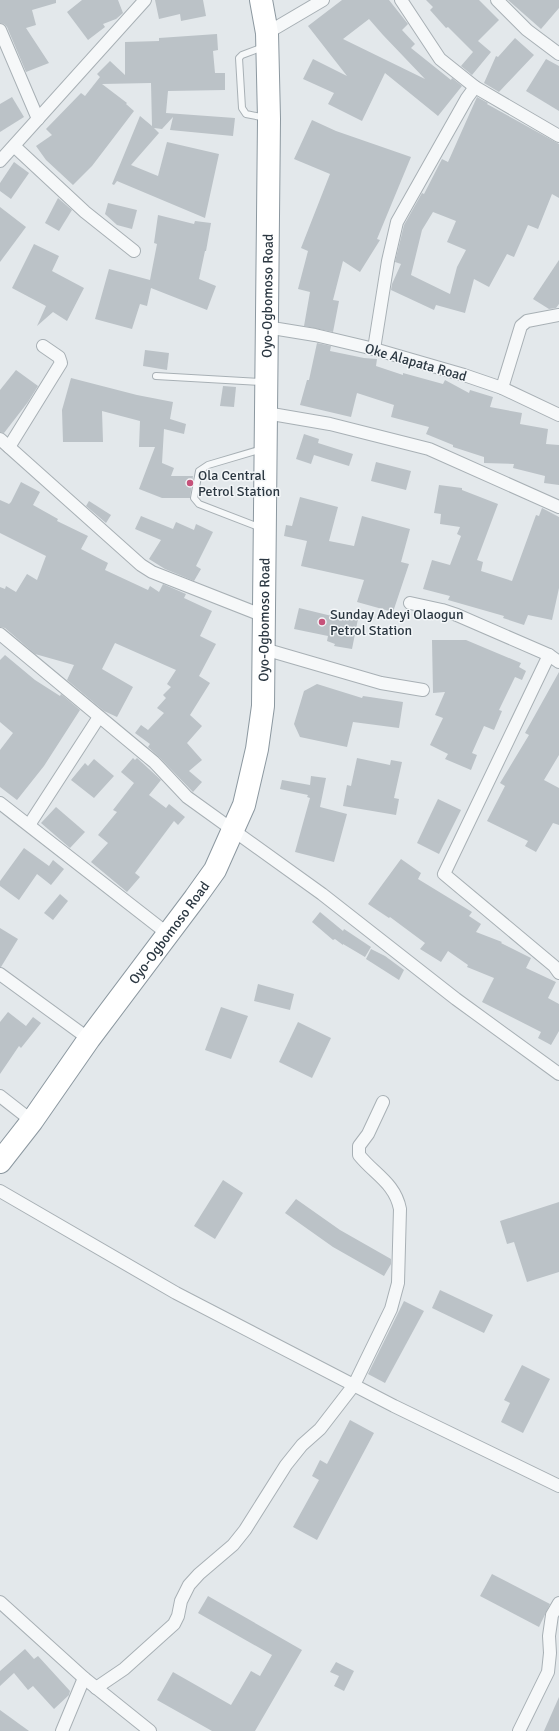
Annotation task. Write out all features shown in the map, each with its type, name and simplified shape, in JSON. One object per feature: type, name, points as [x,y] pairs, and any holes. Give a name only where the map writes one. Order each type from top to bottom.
[{"type":"highway","name":"Oyo-Ogbomoso Road","points":[[0,1162],[32,1121],[89,1039],[214,870],[244,806],[257,749],[263,706],[269,119],[267,39],[261,0]]},
{"type":"street","points":[[0,161],[145,0]]},
{"type":"street","points":[[267,39],[323,0]]},
{"type":"street","points":[[401,0],[440,60],[475,87],[559,136]]},
{"type":"street","points":[[497,0],[527,30],[559,54]]},
{"type":"street","points":[[0,30],[38,119]]},
{"type":"street","points":[[374,349],[388,261],[397,222],[466,98],[475,87]]},
{"type":"street","points":[[14,146],[85,212],[134,251]]},
{"type":"street","points":[[502,388],[521,326],[527,321],[559,315]]},
{"type":"street","name":"Oke Alapata Road","points":[[266,327],[315,335],[374,349],[464,375],[502,388],[559,415]]},
{"type":"street","points":[[43,346],[59,357],[61,363],[4,443],[141,565],[152,572],[264,616]]},
{"type":"street","points":[[266,413],[330,424],[429,449],[559,507]]},
{"type":"street","points":[[410,603],[457,615],[554,658],[444,874],[557,965]]},
{"type":"street","points":[[0,634],[154,762],[187,797],[322,894],[456,999],[559,1074]]},
{"type":"street","points":[[264,649],[381,683],[423,690]]},
{"type":"street","points":[[29,825],[99,717]]},
{"type":"street","points":[[0,803],[168,934]]},
{"type":"street","points":[[0,974],[89,1039]]},
{"type":"street","points":[[0,1096],[32,1121]]},
{"type":"street","points":[[96,1688],[124,1669],[174,1624],[178,1616],[181,1601],[189,1585],[199,1574],[233,1545],[245,1530],[286,1465],[302,1445],[320,1429],[354,1385],[391,1309],[398,1283],[400,1209],[398,1199],[390,1185],[359,1155],[359,1146],[368,1134],[383,1102]]},
{"type":"street","points":[[0,1191],[176,1293],[354,1385],[559,1486]]},
{"type":"street","points":[[0,1602],[84,1678],[150,1731]]},
{"type":"street","points":[[519,1731],[555,1656],[549,1636],[552,1615],[559,1604]]},
{"type":"street","points":[[62,1731],[84,1678]]},
{"type":"lane","points":[[156,376],[266,382]]},
{"type":"lane","points":[[265,529],[199,504],[194,498],[199,471],[208,465],[266,448]]},
{"type":"building","points":[[0,0],[56,0],[56,3],[32,10],[36,25],[26,28],[49,63],[26,72],[7,27],[0,23]]},
{"type":"building","points":[[82,0],[118,0],[123,13],[116,19],[103,24],[105,27],[88,40],[67,12]]},
{"type":"building","points":[[155,0],[203,0],[206,16],[181,21],[180,14],[159,19]]},
{"type":"building","points":[[342,0],[389,0],[408,24],[402,30],[415,44],[411,48],[451,80],[452,78],[462,86],[438,116],[385,73],[362,121],[328,104],[334,93],[303,79],[313,59],[347,76],[308,26]],"holes":[[[369,19],[425,79],[343,39]]]},
{"type":"building","points":[[426,0],[479,0],[499,20],[478,41],[491,52],[472,75],[461,66],[473,52],[448,27],[446,28],[430,10],[433,7]]},
{"type":"building","points":[[508,0],[559,0],[559,8],[541,29]]},
{"type":"building","points":[[217,34],[218,50],[213,51],[215,73],[225,73],[225,90],[168,91],[166,113],[235,118],[233,136],[170,130],[173,117],[162,129],[154,128],[159,133],[131,165],[158,176],[167,142],[219,154],[205,218],[117,181],[114,185],[112,184],[140,116],[152,126],[151,83],[102,84],[127,103],[126,104],[134,111],[92,166],[73,185],[46,160],[36,146],[52,135],[46,129],[81,93],[85,96],[100,77],[97,74],[110,61],[125,75],[125,42],[159,41],[159,38]]},
{"type":"building","points":[[515,38],[534,55],[499,92],[484,83],[496,56],[498,57]]},
{"type":"building","points":[[546,59],[559,66],[559,111],[526,91]]},
{"type":"building","points":[[12,97],[24,117],[0,132],[0,104]]},
{"type":"building","points":[[477,97],[559,144],[559,198],[552,194],[538,229],[528,225],[514,257],[507,254],[489,287],[474,279],[465,313],[436,305],[434,310],[391,290],[392,284],[401,264],[395,262],[404,225],[422,193],[424,194],[442,159],[448,162]],"holes":[[[433,212],[456,221],[447,242],[466,250],[457,267],[450,294],[411,275],[422,230]]]},
{"type":"building","points":[[312,120],[336,131],[411,157],[377,239],[380,240],[360,272],[343,261],[333,300],[339,301],[333,332],[304,326],[310,292],[298,289],[308,251],[301,248],[330,174],[294,159]]},
{"type":"building","points":[[14,162],[29,173],[11,199],[0,191],[0,183]]},
{"type":"building","points":[[58,198],[72,210],[59,231],[45,223]]},
{"type":"building","points":[[108,203],[137,210],[132,229],[117,225],[105,214]]},
{"type":"building","points":[[0,207],[26,227],[0,262]]},
{"type":"building","points":[[158,215],[194,224],[195,221],[211,223],[199,279],[216,286],[207,310],[151,288],[147,306],[140,304],[132,329],[95,319],[109,269],[150,280],[157,244],[154,243]]},
{"type":"building","points":[[34,244],[59,256],[52,271],[84,288],[67,321],[53,312],[37,326],[46,306],[12,288]]},
{"type":"building","points":[[559,260],[559,304],[556,308],[549,309],[533,299]]},
{"type":"building","points":[[317,343],[331,346],[330,351],[377,359],[376,366],[403,375],[403,373],[443,384],[445,380],[469,393],[470,390],[493,397],[490,407],[522,413],[520,424],[548,429],[546,444],[559,445],[559,485],[544,483],[545,476],[513,468],[514,464],[484,463],[484,457],[453,447],[453,445],[426,434],[429,427],[391,417],[394,405],[357,393],[351,417],[300,405],[307,380],[309,380]]},
{"type":"building","points":[[145,350],[169,353],[167,370],[143,366]]},
{"type":"building","points":[[16,370],[38,386],[28,402],[4,433],[0,432],[0,390]]},
{"type":"building","points":[[71,378],[137,395],[173,402],[170,419],[186,424],[184,434],[164,429],[162,463],[174,468],[171,476],[193,476],[190,498],[162,498],[139,489],[155,447],[139,447],[140,421],[102,411],[103,442],[63,442],[62,410]]},
{"type":"building","points":[[223,386],[236,387],[234,407],[220,406]]},
{"type":"building","points":[[304,434],[319,439],[318,443],[353,454],[349,466],[314,455],[311,464],[296,459]]},
{"type":"building","points":[[376,462],[411,471],[406,490],[371,481]]},
{"type":"building","points":[[21,482],[40,492],[33,505],[58,519],[57,521],[88,536],[81,549],[108,563],[105,570],[148,590],[150,586],[159,592],[163,584],[186,594],[184,598],[212,611],[200,636],[216,644],[199,676],[210,683],[190,715],[202,726],[187,743],[202,760],[189,771],[202,782],[193,792],[148,747],[150,744],[135,733],[141,725],[148,730],[164,713],[157,708],[166,698],[163,695],[171,687],[167,684],[176,670],[115,643],[102,669],[133,687],[117,717],[104,711],[67,680],[74,665],[35,654],[5,628],[0,627],[0,587],[5,589],[6,586],[16,592],[27,574],[37,580],[46,556],[0,533],[0,500],[9,504]]},
{"type":"building","points":[[439,485],[462,488],[462,490],[498,504],[477,560],[483,562],[481,571],[512,581],[536,515],[539,516],[542,508],[559,517],[559,588],[552,620],[528,615],[524,625],[503,618],[504,616],[448,600],[450,596],[423,589],[432,560],[450,565],[461,536],[457,534],[460,527],[440,524],[441,514],[434,513]]},
{"type":"building","points":[[300,497],[338,507],[329,541],[354,546],[362,516],[410,529],[401,562],[409,564],[393,612],[357,602],[364,580],[301,566],[307,541],[284,536],[286,525],[292,526]]},
{"type":"building","points":[[89,501],[111,515],[106,523],[86,506]]},
{"type":"building","points":[[141,516],[173,529],[176,522],[194,530],[196,524],[213,532],[196,566],[201,569],[194,581],[165,569],[149,559],[161,540],[135,529]]},
{"type":"building","points":[[299,608],[340,618],[340,615],[358,619],[352,649],[334,646],[335,644],[327,641],[328,636],[294,629]]},
{"type":"building","points":[[432,640],[466,640],[521,663],[519,667],[526,671],[522,680],[515,677],[499,710],[502,711],[494,730],[484,726],[472,753],[477,755],[471,770],[445,759],[448,754],[430,745],[443,718],[435,715],[445,692],[433,693]]},
{"type":"building","points":[[5,655],[35,680],[60,696],[61,694],[80,710],[44,766],[17,800],[0,787],[0,750],[13,733],[0,722],[0,660]]},
{"type":"building","points":[[559,672],[559,755],[544,780],[559,788],[559,825],[553,823],[536,852],[525,846],[528,841],[487,821],[505,786],[500,783],[529,735],[525,733]]},
{"type":"building","points":[[317,684],[362,698],[363,696],[403,702],[399,728],[353,722],[347,747],[300,737],[294,724],[304,691]]},
{"type":"building","points":[[133,758],[135,760],[137,758],[161,780],[149,795],[166,808],[169,804],[185,817],[178,825],[174,821],[135,873],[140,877],[127,892],[91,862],[108,843],[98,835],[117,812],[113,810],[134,783],[121,772]]},
{"type":"building","points":[[357,758],[390,765],[391,760],[402,762],[394,798],[399,799],[396,815],[343,806],[347,785],[351,786]]},
{"type":"building","points":[[94,759],[114,776],[94,798],[71,780],[85,763],[88,766]]},
{"type":"building","points":[[311,776],[326,778],[320,807],[347,814],[334,862],[295,852],[310,798],[307,797],[308,795],[280,789],[282,780],[310,785]]},
{"type":"building","points":[[438,799],[461,810],[439,854],[417,843]]},
{"type":"building","points":[[56,807],[85,832],[70,848],[41,823]]},
{"type":"building","points":[[24,848],[49,866],[53,860],[64,869],[51,885],[37,874],[19,900],[0,886],[0,881]]},
{"type":"building","points":[[401,859],[421,873],[418,879],[472,912],[469,916],[481,924],[476,932],[502,942],[501,943],[531,958],[526,968],[556,982],[548,998],[559,1004],[559,1031],[551,1045],[538,1038],[541,1032],[482,1002],[494,978],[467,967],[468,965],[448,951],[441,962],[420,949],[425,943],[390,917],[389,918],[368,904]]},
{"type":"building","points":[[60,894],[68,901],[53,920],[44,913]]},
{"type":"building","points":[[320,912],[343,931],[344,929],[371,947],[365,957],[335,939],[333,940],[312,922]]},
{"type":"building","points":[[0,928],[18,939],[1,967],[0,967]]},
{"type":"building","points":[[371,949],[385,956],[404,970],[399,980],[366,959]]},
{"type":"building","points":[[258,984],[294,994],[290,1010],[254,1001]]},
{"type":"building","points":[[221,1007],[248,1016],[231,1059],[205,1050]]},
{"type":"building","points":[[8,1012],[26,1026],[33,1017],[41,1023],[21,1048],[19,1046],[0,1074],[0,1022]]},
{"type":"building","points":[[298,1022],[331,1038],[312,1078],[279,1062]]},
{"type":"building","points":[[223,1180],[243,1193],[215,1239],[194,1226]]},
{"type":"building","points":[[296,1199],[340,1230],[391,1259],[391,1264],[384,1276],[333,1247],[285,1213]]},
{"type":"building","points":[[559,1202],[559,1272],[527,1282],[514,1242],[507,1244],[500,1221]]},
{"type":"building","points":[[440,1290],[493,1315],[484,1333],[432,1308]]},
{"type":"building","points":[[404,1301],[424,1311],[385,1383],[368,1374]]},
{"type":"building","points":[[522,1365],[550,1379],[523,1433],[501,1422],[510,1403],[504,1400]]},
{"type":"building","points":[[350,1420],[374,1433],[317,1540],[293,1527],[319,1480],[312,1476],[320,1460],[327,1464]]},
{"type":"building","points":[[492,1574],[550,1604],[539,1627],[480,1596]]},
{"type":"building","points":[[208,1596],[302,1650],[255,1731],[212,1731],[157,1700],[173,1672],[231,1705],[251,1671],[260,1676],[272,1655],[198,1613]]},
{"type":"building","points":[[25,1649],[34,1659],[38,1656],[70,1691],[69,1695],[54,1709],[33,1686],[28,1690],[14,1673],[0,1686],[0,1671]]},
{"type":"building","points":[[336,1662],[354,1671],[344,1691],[334,1686],[339,1676],[330,1672]]},
{"type":"building","points":[[559,1697],[559,1731],[544,1731]]},
{"type":"building","points":[[0,1710],[29,1731],[0,1731]]},
{"type":"place","name":"Ola Central Petrol Station","points":[[190,483]]},
{"type":"place","name":"Sunday Adeyi Olaogun Petrol Station","points":[[322,622]]}]
